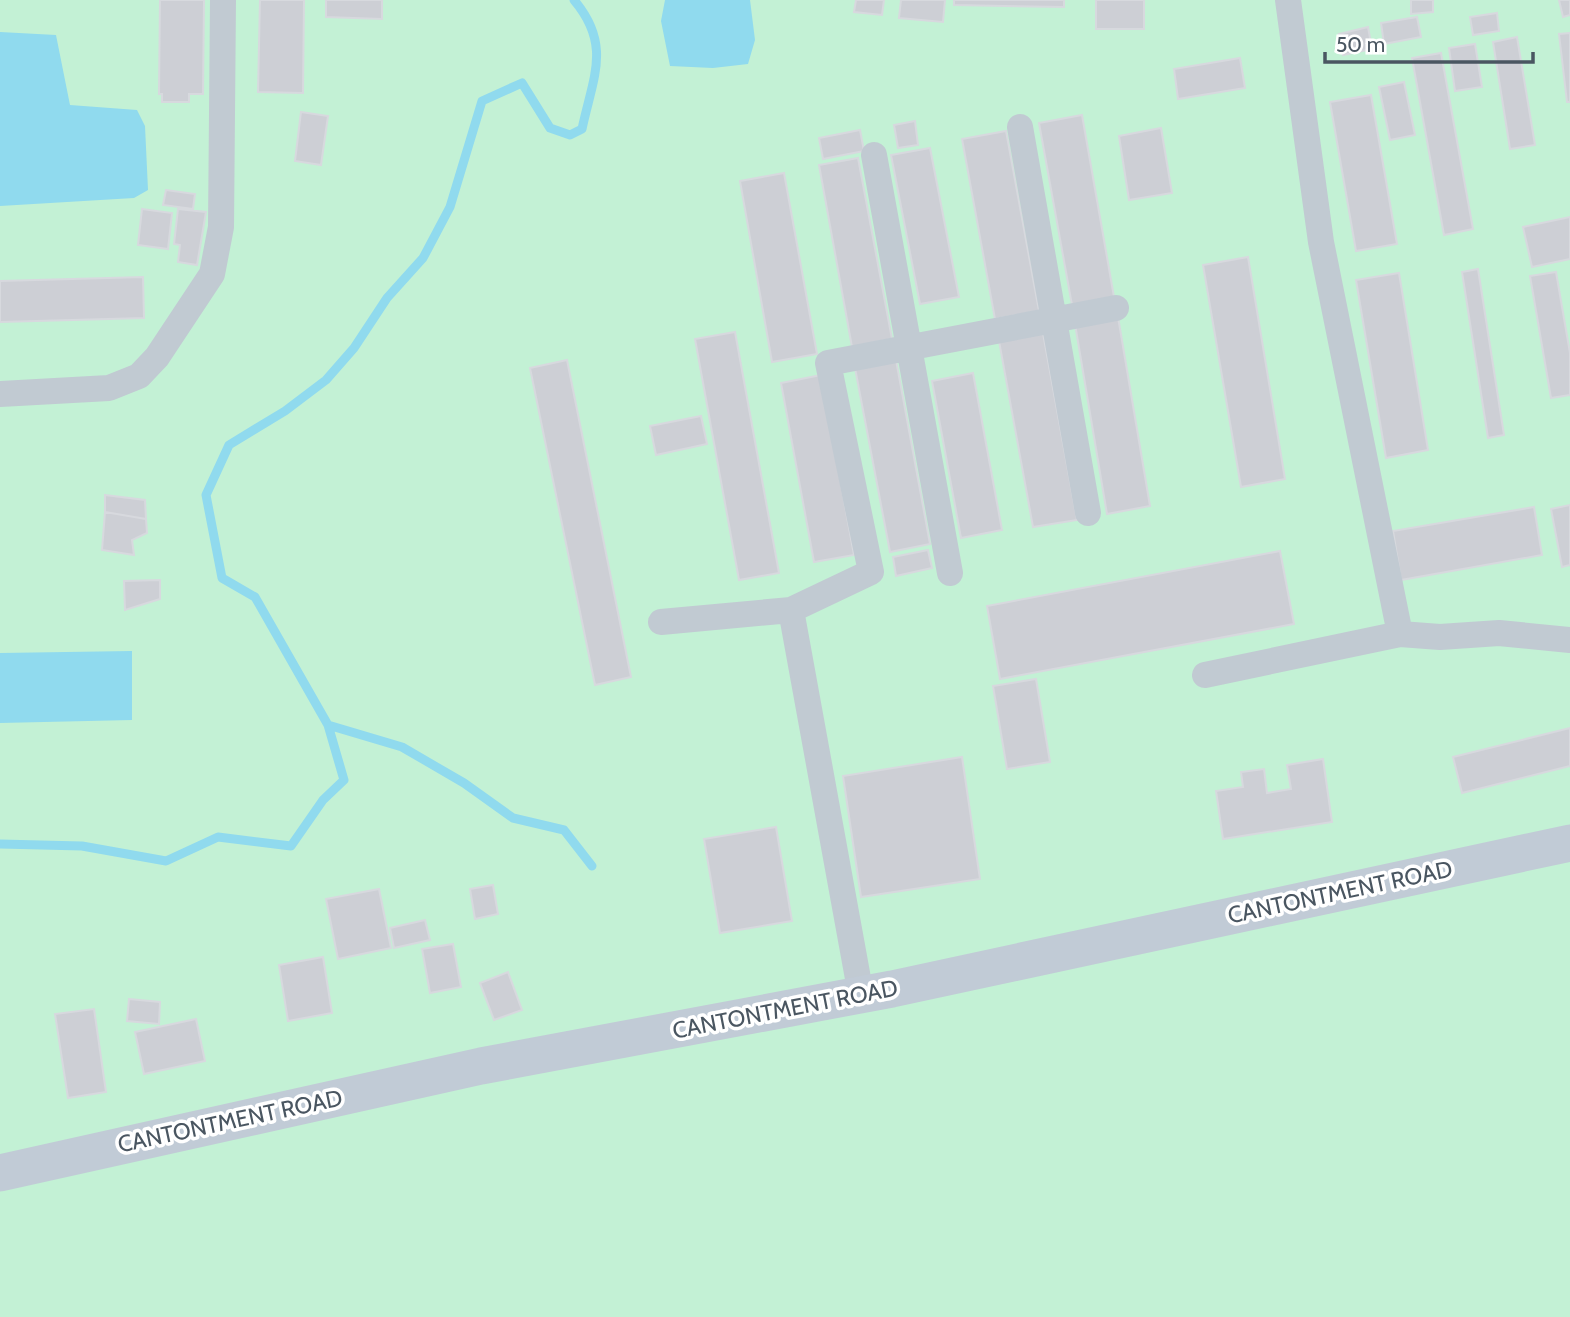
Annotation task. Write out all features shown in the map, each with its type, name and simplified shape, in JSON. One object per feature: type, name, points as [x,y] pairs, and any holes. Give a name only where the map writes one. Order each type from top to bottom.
[{"type":"street","points":[[0,394],[109,388],[139,376],[157,356],[212,274],[221,227],[223,0]]},
{"type":"street","points":[[1287,0],[1321,242],[1400,634]]},
{"type":"street","points":[[1020,127],[1088,513]]},
{"type":"street","points":[[874,155],[950,573]]},
{"type":"street","points":[[661,622],[791,610],[872,572],[828,363],[1116,308]]},
{"type":"street","points":[[791,610],[861,995]]},
{"type":"street","points":[[1205,675],[1400,634],[1440,637],[1499,632],[1570,640]]},
{"type":"street","name":"CANTONTMENT ROAD","points":[[0,1172],[481,1066],[861,995],[1570,844]]},
{"type":"green space","points":[[0,0],[1570,0],[1570,1317],[0,1317]]},
{"type":"water","points":[[665,0],[750,0],[755,40],[748,64],[713,68],[670,66],[661,21]]},
{"type":"water","points":[[0,32],[56,35],[70,105],[137,110],[145,126],[148,190],[134,198],[0,206]]},
{"type":"water","points":[[132,651],[132,720],[0,723],[0,653]]},
{"type":"building","points":[[160,0],[204,0],[203,94],[189,94],[189,102],[162,102],[162,94],[159,94]]},
{"type":"building","points":[[260,0],[304,0],[303,93],[258,92]]},
{"type":"building","points":[[326,0],[382,0],[382,19],[326,17]]},
{"type":"building","points":[[856,0],[884,0],[882,15],[854,12]]},
{"type":"building","points":[[901,0],[945,0],[943,22],[899,18]]},
{"type":"building","points":[[954,0],[1064,0],[1064,7],[954,5]]},
{"type":"building","points":[[1096,0],[1144,0],[1144,29],[1096,29]]},
{"type":"building","points":[[1411,0],[1433,0],[1433,12],[1411,14]]},
{"type":"building","points":[[1559,0],[1570,0],[1570,15],[1563,17]]},
{"type":"building","points":[[1497,13],[1499,31],[1473,35],[1470,17]]},
{"type":"building","points":[[1417,17],[1421,37],[1384,44],[1381,23]]},
{"type":"building","points":[[1368,27],[1372,49],[1343,55],[1339,34]]},
{"type":"building","points":[[1570,33],[1570,102],[1567,102],[1559,34]]},
{"type":"building","points":[[1517,37],[1535,145],[1510,149],[1493,42]]},
{"type":"building","points":[[1475,44],[1482,87],[1455,91],[1449,48]]},
{"type":"building","points":[[1441,53],[1473,229],[1444,235],[1412,58]]},
{"type":"building","points":[[1240,58],[1245,88],[1178,99],[1174,69]]},
{"type":"building","points":[[1404,82],[1415,135],[1390,140],[1379,87]]},
{"type":"building","points":[[1371,95],[1397,244],[1356,251],[1330,102]]},
{"type":"building","points":[[301,112],[328,116],[321,165],[295,161]]},
{"type":"building","points":[[1082,115],[1114,297],[1072,305],[1039,123]]},
{"type":"building","points":[[915,121],[918,145],[898,148],[894,125]]},
{"type":"building","points":[[1161,128],[1172,193],[1129,200],[1119,136]]},
{"type":"building","points":[[860,130],[864,151],[823,159],[819,138]]},
{"type":"building","points":[[1006,131],[1039,311],[995,319],[962,139]]},
{"type":"building","points":[[930,148],[959,297],[920,304],[891,155]]},
{"type":"building","points":[[858,158],[892,339],[852,347],[819,165]]},
{"type":"building","points":[[784,173],[817,354],[772,362],[740,181]]},
{"type":"building","points":[[166,190],[195,194],[193,209],[163,205]]},
{"type":"building","points":[[142,209],[172,213],[168,249],[138,245]]},
{"type":"building","points":[[178,209],[206,212],[197,265],[178,262],[180,245],[174,244]]},
{"type":"building","points":[[1570,217],[1570,259],[1532,267],[1523,227]]},
{"type":"building","points":[[1248,257],[1285,479],[1241,487],[1203,265]]},
{"type":"building","points":[[1478,269],[1504,435],[1488,438],[1462,272]]},
{"type":"building","points":[[1556,272],[1570,353],[1570,395],[1551,398],[1530,276]]},
{"type":"building","points":[[1399,273],[1428,450],[1386,458],[1356,280]]},
{"type":"building","points":[[143,277],[144,318],[0,322],[0,281]]},
{"type":"building","points":[[1118,317],[1150,506],[1107,514],[1075,324]]},
{"type":"building","points":[[735,332],[779,573],[739,580],[695,339]]},
{"type":"building","points":[[1043,333],[1077,520],[1033,527],[999,341]]},
{"type":"building","points":[[567,360],[631,677],[595,685],[530,368]]},
{"type":"building","points":[[896,360],[930,544],[890,552],[855,368]]},
{"type":"building","points":[[973,373],[1002,530],[961,538],[932,381]]},
{"type":"building","points":[[821,375],[854,555],[814,562],[781,383]]},
{"type":"building","points":[[701,416],[707,444],[656,455],[650,426]]},
{"type":"building","points":[[105,495],[145,500],[146,519],[105,512]]},
{"type":"building","points":[[1570,505],[1570,565],[1562,567],[1551,509]]},
{"type":"building","points":[[1534,507],[1542,555],[1401,580],[1393,531]]},
{"type":"building","points":[[105,512],[146,519],[147,533],[132,540],[134,555],[102,550]]},
{"type":"building","points":[[928,550],[932,568],[896,576],[893,557]]},
{"type":"building","points":[[1280,551],[1294,624],[1000,679],[987,606]]},
{"type":"building","points":[[160,580],[160,599],[125,610],[124,581]]},
{"type":"building","points":[[1036,679],[1050,762],[1007,769],[993,686]]},
{"type":"building","points":[[1570,728],[1570,766],[1462,793],[1453,757]]},
{"type":"building","points":[[962,757],[980,879],[861,897],[843,776]]},
{"type":"building","points":[[1323,759],[1332,822],[1223,839],[1216,791],[1243,787],[1241,772],[1264,769],[1267,793],[1291,789],[1287,765]]},
{"type":"building","points":[[776,827],[792,921],[720,933],[704,839]]},
{"type":"building","points":[[493,885],[498,914],[475,919],[470,889]]},
{"type":"building","points":[[379,889],[391,948],[338,959],[326,899]]},
{"type":"building","points":[[425,920],[430,940],[394,948],[390,928]]},
{"type":"building","points":[[453,944],[461,987],[430,993],[422,949]]},
{"type":"building","points":[[323,957],[332,1013],[288,1021],[279,965]]},
{"type":"building","points":[[508,972],[522,1010],[494,1020],[480,983]]},
{"type":"building","points":[[129,999],[160,1002],[159,1024],[127,1021]]},
{"type":"building","points":[[94,1009],[106,1092],[68,1098],[55,1014]]},
{"type":"building","points":[[196,1019],[205,1061],[144,1074],[135,1032]]},
{"type":"waterway","points":[[574,0],[586,16],[596,47],[594,77],[582,129],[570,135],[550,128],[522,83],[482,101],[450,207],[423,258],[387,298],[354,348],[326,380],[285,411],[229,445],[206,495],[222,578],[255,597],[328,725],[402,747],[464,783],[513,818],[564,830],[592,866]]},
{"type":"waterway","points":[[0,844],[82,846],[166,861],[218,837],[291,846],[323,800],[344,780],[328,725]]}]
